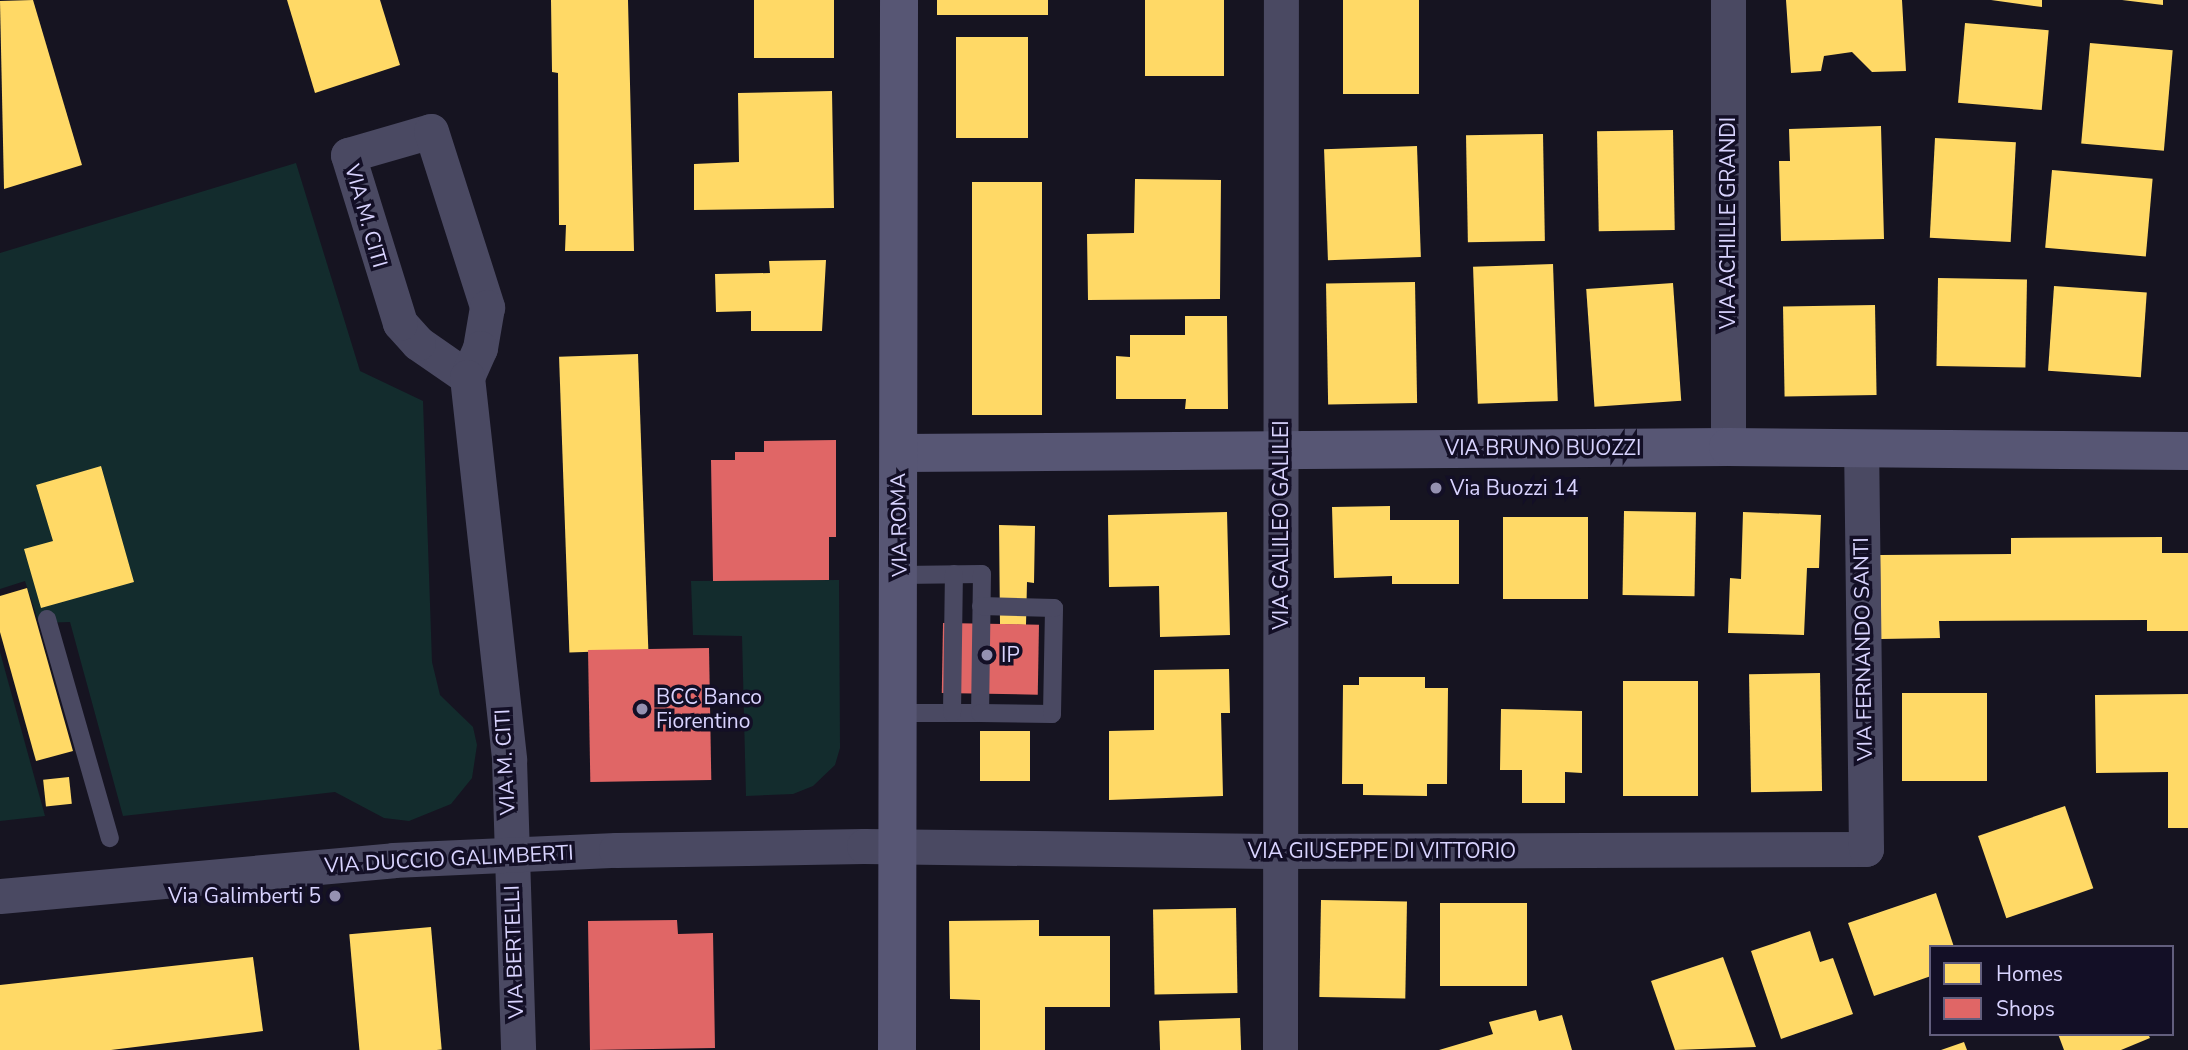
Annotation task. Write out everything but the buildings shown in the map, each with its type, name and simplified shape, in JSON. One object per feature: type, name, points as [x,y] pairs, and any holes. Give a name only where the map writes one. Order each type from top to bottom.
[{"type":"street","name":"VIA ROMA","points":[[897,1050],[901,713],[899,0]]},
{"type":"street","name":"VIA GALILEO GALILEI","points":[[1280,1050],[1281,0]]},
{"type":"street","name":"VIA ACHILLE GRANDI","points":[[1728,0],[1728,447]]},
{"type":"street","name":"VIA M. CITI","points":[[467,377],[418,343],[400,323],[348,155],[431,131],[487,307],[480,348],[467,377],[509,760],[511,853]]},
{"type":"street","name":"VIA BRUNO BUOZZI","points":[[899,453],[1728,447],[2188,451]]},
{"type":"street","name":"VIA FERNANDO SANTI","points":[[1861,449],[1866,849]]},
{"type":"street","name":"VIA DUCCIO GALIMBERTI","points":[[0,896],[511,853],[898,847]]},
{"type":"street","name":"VIA GIUSEPPE DI VITTORIO","points":[[898,847],[1281,851],[1866,849]]},
{"type":"street","name":"VIA BERTELLI","points":[[511,853],[518,1050]]},
{"type":"lane","points":[[952,713],[954,574]]},
{"type":"lane","points":[[900,575],[982,574],[980,713]]},
{"type":"lane","points":[[901,713],[1052,714],[1054,608],[981,606]]},
{"type":"lane","points":[[47,619],[110,838]]},
{"type":"green space","points":[[296,163],[360,371],[423,401],[432,662],[440,695],[473,727],[477,745],[472,778],[451,804],[409,821],[384,818],[335,792],[123,816],[70,622],[39,623],[25,581],[0,589],[0,253]]},
{"type":"green space","points":[[839,580],[840,748],[835,765],[813,786],[793,794],[746,796],[742,636],[693,635],[691,581]]},
{"type":"green space","points":[[0,652],[45,816],[0,821]]},
{"type":"place","name":"Via Buozzi 14","points":[[1436,488]]},
{"type":"place","name":"IP","points":[[987,655]]},
{"type":"place","name":"BCC Banco Fiorentino","points":[[642,709]]},
{"type":"place","name":"Via Galimberti 5","points":[[335,896]]}]
